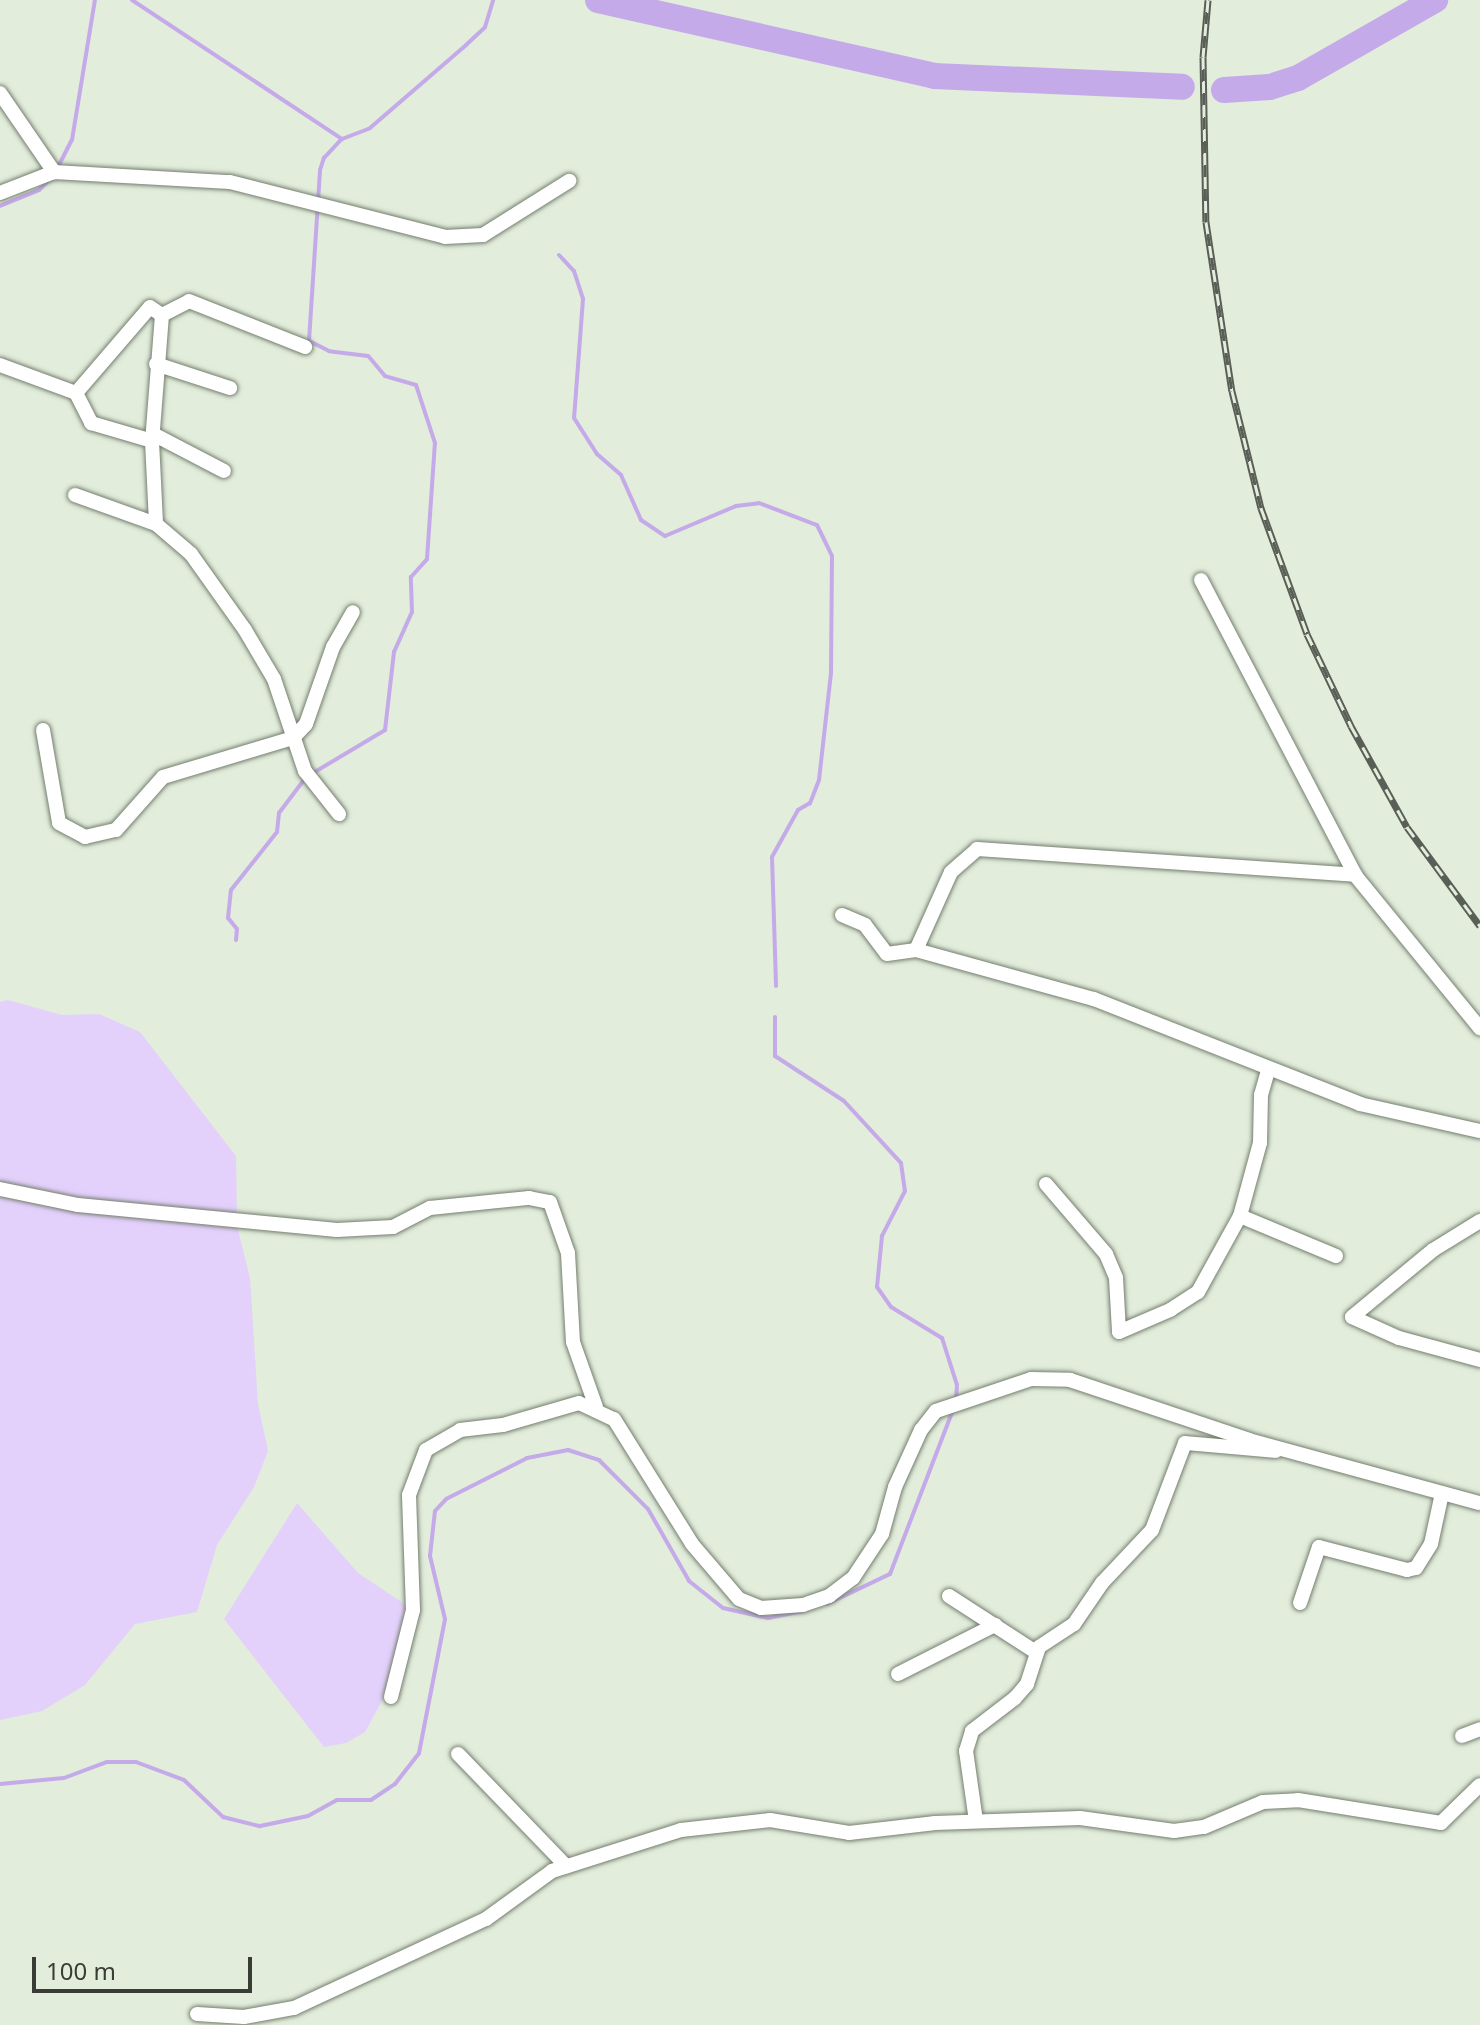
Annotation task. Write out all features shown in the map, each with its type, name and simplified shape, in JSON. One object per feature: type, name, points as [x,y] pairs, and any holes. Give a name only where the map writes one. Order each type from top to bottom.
[{"type":"street","points":[[0,93],[54,172]]},
{"type":"street","points":[[0,193],[54,172],[230,182],[472,239],[569,181]]},
{"type":"street","points":[[162,315],[189,301],[305,347]]},
{"type":"street","points":[[76,393],[150,307],[162,315]]},
{"type":"street","points":[[156,524],[153,437],[162,315]]},
{"type":"street","points":[[156,364],[230,388]]},
{"type":"street","points":[[0,365],[76,393],[91,423],[153,437],[224,471]]},
{"type":"street","points":[[75,495],[156,524],[191,554],[245,630],[274,679],[305,771],[339,814]]},
{"type":"street","points":[[1201,580],[1355,875],[1480,1028]]},
{"type":"street","points":[[43,730],[59,823],[85,837],[122,826],[147,790],[163,777],[293,738],[306,724],[333,647],[353,612]]},
{"type":"street","points":[[916,950],[951,872],[977,849],[1355,875]]},
{"type":"street","points":[[842,915],[865,925],[887,954],[916,950],[1094,999],[1360,1104],[1480,1131]]},
{"type":"street","points":[[1046,1184],[1106,1254],[1116,1278],[1119,1332],[1198,1292],[1240,1216],[1254,1172],[1268,1070]]},
{"type":"street","points":[[0,1189],[78,1205],[337,1230],[393,1227],[430,1208],[529,1198],[550,1202],[568,1253],[573,1342],[596,1407]]},
{"type":"street","points":[[1240,1216],[1336,1256]]},
{"type":"street","points":[[1480,1221],[1433,1250],[1352,1317],[1399,1338],[1480,1360]]},
{"type":"street","points":[[391,1697],[409,1643],[413,1610],[409,1495],[426,1450],[460,1430],[503,1425],[567,1405],[596,1407],[614,1419],[692,1544],[739,1599],[761,1608],[803,1605],[829,1596],[867,1563],[908,1458],[936,1411],[1031,1379],[1070,1380],[1288,1450],[1480,1503]]},
{"type":"street","points":[[976,1821],[966,1751],[972,1731],[1027,1684],[1036,1652],[1074,1624],[1102,1583],[1152,1530],[1185,1443],[1248,1453],[1288,1450]]},
{"type":"street","points":[[1300,1603],[1319,1547],[1407,1570],[1416,1568],[1431,1544],[1442,1493]]},
{"type":"street","points":[[949,1596],[1036,1652]]},
{"type":"street","points":[[898,1674],[995,1625]]},
{"type":"street","points":[[1462,1736],[1480,1729]]},
{"type":"street","points":[[458,1754],[566,1866]]},
{"type":"street","points":[[197,2014],[244,2017],[294,2008],[486,1919],[566,1866],[681,1830],[755,1822],[849,1833],[976,1821],[1080,1818],[1174,1831],[1204,1827],[1263,1802],[1298,1800],[1441,1823],[1480,1785]]},
{"type":"shaded area","points":[[8,1000],[62,1015],[99,1014],[140,1032],[236,1156],[237,1217],[74,1201],[0,1185],[0,1002]]},
{"type":"shaded area","points":[[0,1194],[237,1226],[250,1278],[258,1404],[268,1451],[254,1487],[217,1545],[197,1612],[135,1624],[85,1685],[42,1711],[0,1720]]},
{"type":"shaded area","points":[[297,1503],[358,1573],[406,1605],[407,1634],[388,1690],[365,1732],[346,1743],[324,1747],[224,1619]]},
{"type":"waterway","points":[[58,167],[72,140],[95,0]]},
{"type":"waterway","points":[[132,0],[342,139],[370,128],[466,45],[485,27],[493,0]]},
{"type":"waterway","points":[[598,0],[934,76],[1182,87]]},
{"type":"waterway","points":[[1224,90],[1270,87],[1298,78],[1435,0]]},
{"type":"waterway","points":[[313,773],[385,730],[394,652],[412,612],[411,577],[427,559],[435,443],[416,385],[385,376],[368,356],[329,351],[309,341],[320,170],[324,158],[342,139]]},
{"type":"waterway","points":[[0,206],[39,190],[51,178]]},
{"type":"waterway","points":[[559,255],[574,271],[583,299],[574,418],[597,454],[621,475],[641,520],[665,536],[736,506],[759,503],[817,525],[832,556],[831,673],[819,780],[810,803],[798,810],[772,857],[776,986]]},
{"type":"waterway","points":[[236,940],[237,929],[228,918],[231,890],[277,832],[279,813],[303,781]]},
{"type":"waterway","points":[[775,1017],[775,1056],[844,1101],[901,1163],[905,1191],[882,1236],[877,1287],[891,1307],[942,1338],[957,1385],[956,1400]]},
{"type":"waterway","points":[[827,1604],[890,1574],[953,1410]]},
{"type":"waterway","points":[[0,1784],[64,1778],[107,1762],[136,1762],[184,1780],[223,1817],[260,1826],[308,1816],[337,1800],[371,1800],[395,1784],[419,1753],[445,1619],[430,1556],[435,1511],[446,1499],[527,1458],[568,1450],[599,1460],[648,1509],[689,1581],[723,1608],[768,1618],[803,1611]]},
{"type":"railway","points":[[1208,0],[1203,57],[1206,222],[1232,391],[1261,508],[1307,634],[1351,726],[1407,827],[1480,926]]}]
